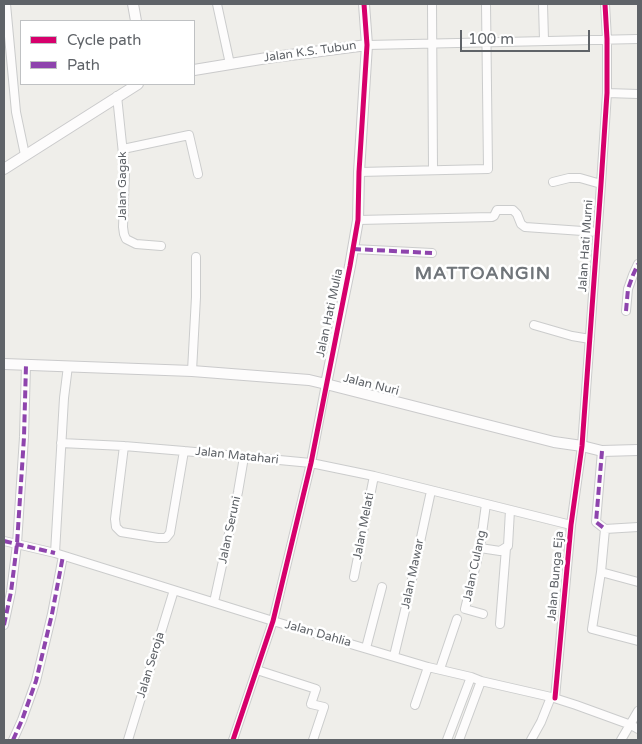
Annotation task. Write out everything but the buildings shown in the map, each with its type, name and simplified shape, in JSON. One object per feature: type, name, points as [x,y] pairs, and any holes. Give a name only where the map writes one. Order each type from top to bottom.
[{"type":"street","points":[[6,4],[16,112],[25,155]]},
{"type":"street","points":[[133,4],[136,20]]},
{"type":"street","points":[[217,4],[230,64]]},
{"type":"street","name":"Jalan Hati Mulia","points":[[233,740],[273,622],[311,463],[353,249],[358,220],[367,44],[364,4]]},
{"type":"street","points":[[432,4],[433,170]]},
{"type":"street","points":[[359,172],[488,170],[486,4]]},
{"type":"street","points":[[543,4],[544,40]]},
{"type":"street","name":"Jalan Hati Murni","points":[[582,451],[607,93],[605,4]]},
{"type":"street","name":"Jalan K.S. Tubun","points":[[195,70],[367,44],[638,39]]},
{"type":"street","points":[[4,169],[136,85]]},
{"type":"street","points":[[607,93],[638,94]]},
{"type":"street","name":"Jalan Gagak","points":[[117,96],[125,173],[124,234],[126,239],[136,244],[161,246]]},
{"type":"street","points":[[123,149],[189,135],[198,174]]},
{"type":"street","points":[[553,182],[569,178],[580,178],[601,184]]},
{"type":"street","points":[[358,220],[492,217],[497,210],[513,210],[521,224],[525,227],[597,232]]},
{"type":"street","points":[[353,249],[432,253]]},
{"type":"street","points":[[192,372],[196,305],[196,256]]},
{"type":"street","points":[[626,311],[628,289],[638,264]]},
{"type":"street","points":[[534,325],[590,339]]},
{"type":"street","name":"Jalan Nuri","points":[[4,364],[192,372],[309,380],[554,442],[582,451],[638,450]]},
{"type":"street","points":[[4,625],[11,592],[16,544],[24,437],[26,365]]},
{"type":"street","points":[[13,740],[36,682],[52,614],[59,554],[62,443],[68,366]]},
{"type":"street","name":"Jalan Matahari","points":[[62,443],[124,446],[311,463],[374,476],[571,526]]},
{"type":"street","points":[[124,446],[115,519],[116,526],[121,532],[158,538],[166,538],[170,533],[184,451]]},
{"type":"street","name":"Jalan Bunga Eja","points":[[531,740],[553,698],[571,526],[582,451]]},
{"type":"street","points":[[602,451],[596,522],[605,529],[638,527]]},
{"type":"street","name":"Jalan Seruni","points":[[214,602],[244,457]]},
{"type":"street","name":"Jalan Melati","points":[[354,577],[374,476]]},
{"type":"street","name":"Jalan Mawar","points":[[394,656],[430,491]]},
{"type":"street","name":"Jalan Culang","points":[[483,614],[465,609],[480,548],[486,504]]},
{"type":"street","points":[[500,624],[510,510]]},
{"type":"street","points":[[605,529],[601,572],[592,629],[638,641]]},
{"type":"street","name":"Jalan Dahlia","points":[[4,541],[59,554],[273,622],[471,677],[481,682],[553,698],[634,727]]},
{"type":"street","points":[[480,548],[500,552],[506,548]]},
{"type":"street","points":[[601,572],[638,582]]},
{"type":"street","points":[[366,648],[382,587]]},
{"type":"street","name":"Jalan Seroja","points":[[128,740],[174,590]]},
{"type":"street","points":[[440,669],[457,619]]},
{"type":"street","points":[[415,705],[428,666]]},
{"type":"street","points":[[257,670],[316,688],[311,704],[324,707],[313,740]]},
{"type":"street","points":[[448,740],[471,677]]},
{"type":"street","points":[[458,740],[481,682]]},
{"type":"street","points":[[459,709],[469,713]]},
{"type":"street","points":[[622,740],[634,727],[638,711]]},
{"type":"marked path","points":[[353,249],[432,253]]},
{"type":"marked path","points":[[626,311],[628,289],[638,264]]},
{"type":"marked path","points":[[4,625],[11,592],[17,544],[24,437],[26,365]]},
{"type":"marked path","points":[[602,451],[596,522],[605,529]]},
{"type":"marked path","points":[[4,541],[55,553]]},
{"type":"marked path","points":[[13,740],[36,681],[63,556]]},
{"type":"cycle path","points":[[233,740],[273,621],[311,463],[350,266],[358,220],[367,45],[364,4]]},
{"type":"cycle path","points":[[555,698],[571,525],[582,446],[601,184],[607,93],[605,4]]},
{"type":"district","name":"MATTOANGIN","points":[[483,274]]}]
